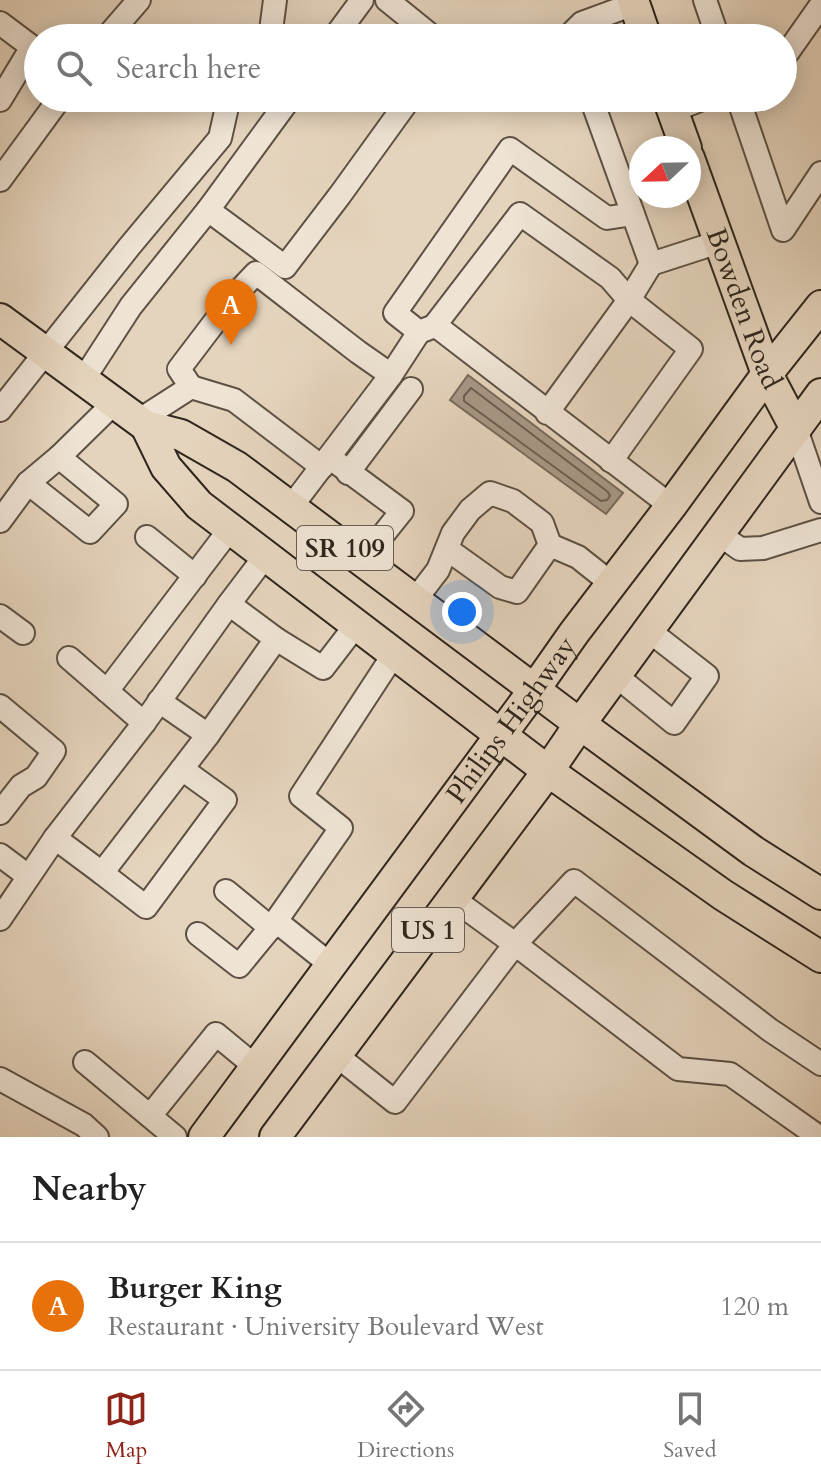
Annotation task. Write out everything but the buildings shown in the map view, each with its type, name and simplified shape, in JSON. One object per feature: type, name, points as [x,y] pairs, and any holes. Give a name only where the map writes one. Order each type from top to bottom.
[{"type":"main road","points":[[634,2],[641,24]]},
{"type":"main road","points":[[673,112],[682,136]]},
{"type":"main road","name":"Bowden Road","points":[[701,192],[767,374],[796,429]]},
{"type":"main road","name":"Philips Highway","points":[[204,1137],[767,374],[821,306]]},
{"type":"main road","name":"SR 109","points":[[0,319],[133,417],[181,435],[237,467],[753,851],[821,894]]},
{"type":"main road","name":"Philips Highway","points":[[275,1137],[548,771],[821,394]]},
{"type":"main road","name":"SR 109","points":[[133,417],[166,467],[199,505],[548,771],[723,895],[821,957]]},
{"type":"street","points":[[118,24],[139,0]]},
{"type":"street","points":[[272,24],[275,0]]},
{"type":"street","points":[[344,24],[362,0]]},
{"type":"street","points":[[387,0],[417,24]]},
{"type":"street","points":[[705,0],[713,24]]},
{"type":"street","points":[[581,24],[634,2]]},
{"type":"street","points":[[797,39],[821,5]]},
{"type":"street","points":[[0,23],[24,41]]},
{"type":"street","points":[[0,100],[24,60]]},
{"type":"street","points":[[0,180],[50,112]]},
{"type":"street","points":[[0,410],[220,138],[226,112]]},
{"type":"street","points":[[83,380],[131,306],[208,210],[280,112]]},
{"type":"street","points":[[208,210],[285,267],[400,112]]},
{"type":"street","points":[[596,112],[651,264]]},
{"type":"street","points":[[748,112],[783,230],[821,173]]},
{"type":"street","points":[[633,214],[607,218],[510,149],[395,313],[427,329],[547,413],[671,506]]},
{"type":"street","points":[[291,507],[391,375],[520,214],[610,278],[629,300],[691,349],[611,461]]},
{"type":"street","points":[[547,413],[629,300],[651,264],[719,242]]},
{"type":"street","points":[[362,561],[402,511],[234,400],[191,387],[179,369],[236,294],[256,273],[391,375]]},
{"type":"street","points":[[0,521],[28,483],[59,457],[191,387]]},
{"type":"street","points":[[348,473],[411,389]]},
{"type":"street","name":"Bowden Road","points":[[796,429],[821,502]]},
{"type":"street","points":[[28,483],[90,532],[116,504],[59,457]]},
{"type":"street","points":[[415,600],[438,570],[453,533],[470,510],[490,493],[513,501],[542,523],[550,545],[578,557],[612,584]]},
{"type":"street","points":[[107,691],[230,529]]},
{"type":"street","points":[[719,534],[740,549],[752,549],[821,530]]},
{"type":"street","points":[[147,537],[195,576]]},
{"type":"street","points":[[447,549],[500,587],[517,592],[550,545]]},
{"type":"street","points":[[0,919],[55,838],[144,723],[266,555]]},
{"type":"street","points":[[229,604],[276,639],[323,668],[356,625]]},
{"type":"street","points":[[0,616],[23,633]]},
{"type":"street","points":[[615,675],[674,723],[707,676],[648,630]]},
{"type":"street","points":[[102,873],[208,735],[276,639]]},
{"type":"street","points":[[198,934],[239,966],[274,924],[341,828],[301,796],[394,654]]},
{"type":"street","points":[[69,658],[144,723]]},
{"type":"street","points":[[159,701],[208,735]]},
{"type":"street","points":[[0,706],[54,751],[36,777],[21,786],[0,813]]},
{"type":"street","points":[[55,838],[146,907],[225,800],[182,769]]},
{"type":"street","points":[[0,855],[28,876]]},
{"type":"street","points":[[336,1055],[395,1102],[515,944],[574,881],[780,1037],[821,1064]]},
{"type":"street","points":[[226,891],[331,965]]},
{"type":"street","points":[[452,898],[678,1069],[730,1074],[819,1137]]},
{"type":"street","points":[[150,1116],[216,1034],[256,1067]]},
{"type":"street","points":[[85,1062],[175,1137]]},
{"type":"street","points":[[0,1079],[84,1125],[97,1137]]},
{"type":"water","points":[[468,375],[623,493],[606,514],[450,400]]},
{"type":"place","name":"Burger King","points":[[231,345]]}]
